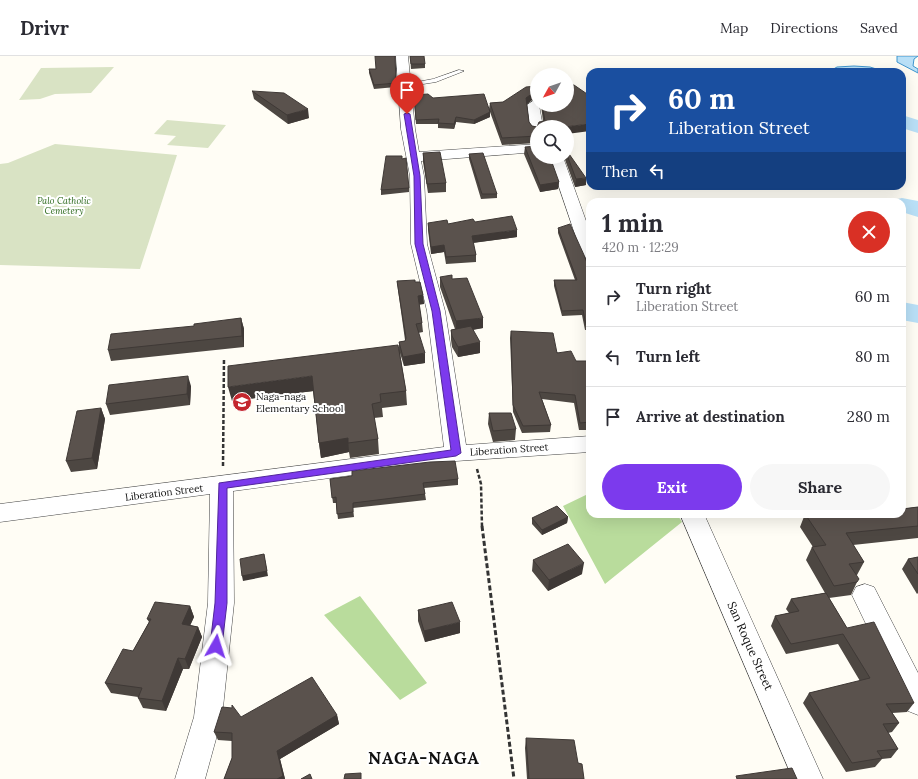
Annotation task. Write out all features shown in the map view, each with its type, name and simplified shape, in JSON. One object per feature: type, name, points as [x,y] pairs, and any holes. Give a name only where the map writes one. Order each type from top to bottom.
[{"type":"street","points":[[402,56],[408,129],[417,176],[419,244],[436,311],[456,453]]},
{"type":"street","points":[[413,157],[530,149]]},
{"type":"street","points":[[558,164],[586,244]]},
{"type":"street","name":"Liberation Street","points":[[0,513],[222,485],[456,453],[586,444]]},
{"type":"street","points":[[190,779],[208,717],[221,603],[222,485]]},
{"type":"street","name":"San Roque Street","points":[[694,518],[808,779]]},
{"type":"street","points":[[865,595],[918,702]]},
{"type":"lane","points":[[404,85],[434,81],[461,71]]},
{"type":"path","points":[[222,485],[224,358]]},
{"type":"path","points":[[456,453],[467,458],[476,466],[481,484],[482,534],[514,779]]},
{"type":"green space","points":[[114,67],[91,93],[55,94],[40,99],[19,100],[41,68]]},
{"type":"green space","points":[[167,120],[226,125],[208,148],[167,145],[176,136],[154,134]]},
{"type":"green space","name":"Palo Catholic Cemetery","points":[[55,144],[177,155],[140,269],[0,265],[0,164],[8,163]]},
{"type":"green space","points":[[586,495],[586,518],[680,518],[682,522],[605,584],[563,506]]},
{"type":"green space","points":[[360,596],[427,683],[400,700],[324,615]]},
{"type":"water","points":[[897,56],[918,56],[914,59],[913,66],[918,69],[918,73],[897,62]]},
{"type":"water","points":[[854,66],[873,68],[835,68]]},
{"type":"building","points":[[375,56],[395,56],[396,83],[374,85],[369,69],[376,69]]},
{"type":"building","points":[[410,56],[424,56],[425,64],[411,64]]},
{"type":"building","points":[[574,85],[586,93],[586,124],[574,126],[574,120],[545,120],[543,112],[574,112]]},
{"type":"building","points":[[526,87],[530,87],[530,95],[526,98],[530,136],[502,138],[490,103],[503,102]]},
{"type":"building","points":[[252,91],[284,93],[308,109],[287,115]]},
{"type":"building","points":[[428,94],[433,98],[484,94],[490,112],[474,120],[456,117],[454,124],[438,123],[439,119],[416,120],[414,95]]},
{"type":"building","points":[[525,147],[530,147],[530,160]]},
{"type":"building","points":[[440,152],[446,183],[427,184],[423,153]]},
{"type":"building","points":[[483,153],[497,194],[482,194],[469,154]]},
{"type":"building","points":[[386,156],[402,156],[402,159],[406,158],[409,188],[381,190]]},
{"type":"building","points":[[574,161],[586,178],[576,179],[570,164],[574,164]]},
{"type":"building","points":[[532,164],[553,164],[559,182],[540,185]]},
{"type":"building","points":[[512,216],[517,230],[472,236],[476,255],[446,257],[444,245],[431,247],[428,223],[447,220],[448,224],[473,219],[475,222]]},
{"type":"building","points":[[570,224],[586,260],[586,325],[583,310],[562,311],[554,280],[577,280],[558,228]]},
{"type":"building","points":[[452,275],[452,279],[467,278],[483,318],[456,321],[440,277]]},
{"type":"building","points":[[415,280],[415,282],[420,282],[423,295],[418,296],[422,323],[416,324],[425,353],[403,357],[399,342],[405,341],[406,338],[397,281]]},
{"type":"building","points":[[241,318],[242,336],[108,350],[111,334],[194,326],[194,324]]},
{"type":"building","points":[[471,326],[480,342],[458,347],[452,336],[451,330]]},
{"type":"building","points":[[511,331],[553,333],[557,353],[571,351],[576,361],[586,361],[586,422],[580,423],[575,395],[539,392],[551,425],[523,426],[513,405]]},
{"type":"building","points":[[398,345],[406,391],[380,394],[381,402],[372,404],[378,439],[348,443],[348,438],[319,443],[312,376],[228,387],[228,366]]},
{"type":"building","points":[[188,376],[187,394],[106,404],[109,385]]},
{"type":"building","points":[[101,408],[92,458],[66,461],[77,411]]},
{"type":"building","points":[[489,413],[511,413],[516,429],[493,431]]},
{"type":"building","points":[[455,461],[458,479],[423,483],[425,494],[353,503],[353,512],[337,514],[336,497],[332,498],[330,479],[352,476],[352,471],[430,462]]},
{"type":"building","points":[[557,506],[568,517],[542,530],[532,518]]},
{"type":"building","points":[[918,507],[918,526],[846,533],[864,562],[849,564],[859,579],[857,582],[834,586],[812,547],[826,545],[808,518],[906,518],[906,508]]},
{"type":"building","points":[[568,544],[584,563],[549,580],[533,560]]},
{"type":"building","points":[[264,554],[267,571],[242,576],[240,559]]},
{"type":"building","points":[[918,557],[918,574],[908,559]]},
{"type":"building","points":[[826,593],[847,628],[874,622],[914,703],[886,704],[899,723],[883,724],[898,749],[877,751],[882,758],[852,763],[809,693],[870,678],[843,634],[791,644],[775,616],[799,611],[791,599]]},
{"type":"building","points":[[155,602],[190,606],[182,624],[198,627],[185,659],[178,658],[162,701],[138,698],[142,688],[105,683],[123,649],[133,651],[151,619],[147,619]]},
{"type":"building","points":[[452,602],[460,622],[424,631],[418,610]]},
{"type":"building","points":[[312,677],[337,715],[277,751],[283,776],[277,779],[224,779],[232,758],[232,733],[214,732],[222,707],[232,708],[232,705],[241,717]]},
{"type":"building","points":[[526,738],[574,740],[578,763],[582,764],[584,779],[529,779]]},
{"type":"building","points":[[792,768],[797,779],[737,779],[736,776]]},
{"type":"building","points":[[361,773],[361,779],[344,779],[345,774]]},
{"type":"building","points":[[310,774],[312,779],[301,779]]},
{"type":"waterway","points":[[906,122],[918,127]]},
{"type":"waterway","points":[[906,206],[918,209]]},
{"type":"waterway","points":[[906,312],[918,314]]},
{"type":"place","name":"Naga-naga Elementary School","points":[[242,402]]},
{"type":"district","name":"NAGA-NAGA","points":[[424,758]]},
{"type":"route","points":[[216,646],[221,603],[222,485],[456,453],[436,311],[419,244],[417,176],[408,129],[407,114]]}]
